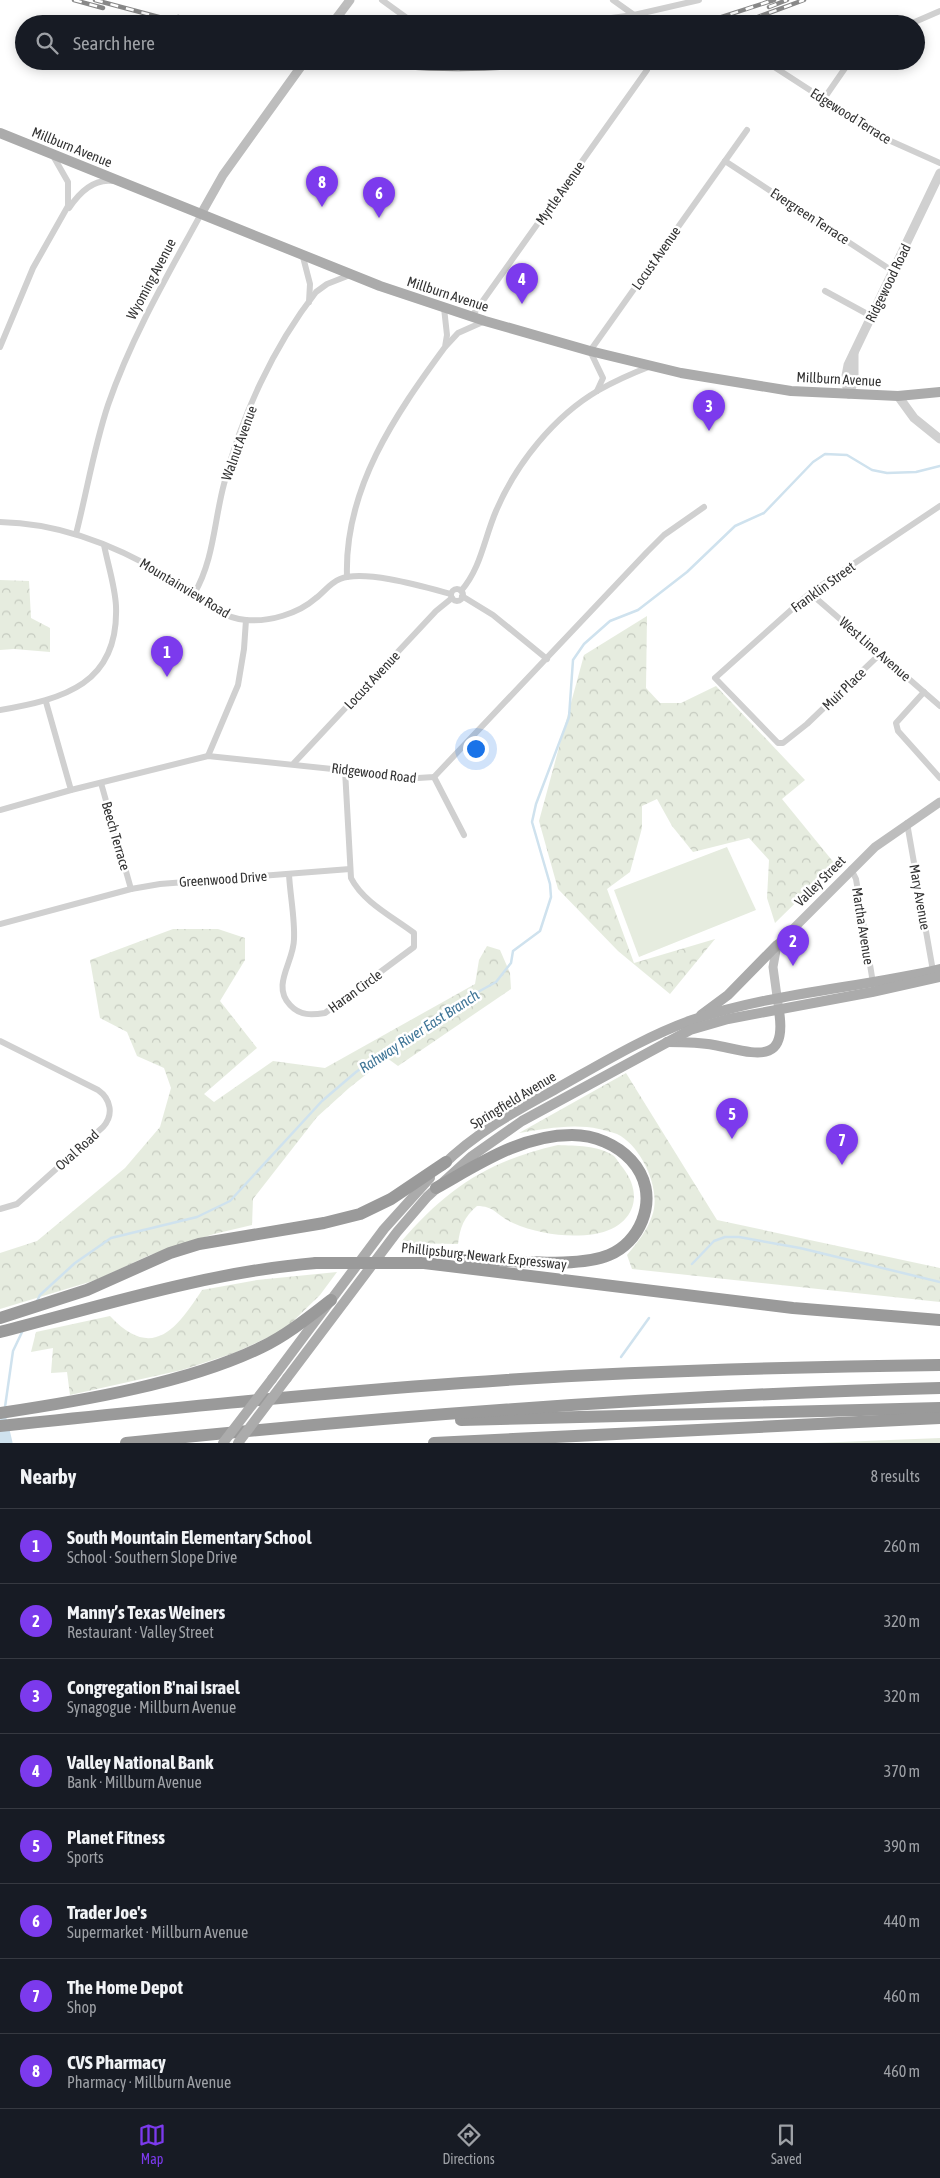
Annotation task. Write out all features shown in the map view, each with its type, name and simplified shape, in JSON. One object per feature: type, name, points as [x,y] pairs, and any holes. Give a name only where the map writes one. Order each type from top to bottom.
[{"type":"highway","points":[[424,1263],[490,1258],[572,1262],[601,1258],[623,1247],[633,1237],[641,1224],[647,1202],[642,1174],[630,1156],[610,1143],[582,1136],[550,1137],[512,1147],[479,1163],[436,1188]]},
{"type":"highway","points":[[0,1318],[49,1304],[87,1290],[170,1253],[199,1244],[324,1223],[360,1214],[391,1199],[446,1162]]},
{"type":"highway","name":"Phillipsburg-Newark Expressway","points":[[0,1332],[222,1277],[316,1263],[424,1263],[793,1308],[940,1320]]},
{"type":"highway","points":[[0,1413],[28,1409],[146,1384],[232,1360],[282,1336],[331,1300]]},
{"type":"highway","points":[[0,1426],[296,1396],[464,1383],[737,1370],[940,1364]]},
{"type":"highway","points":[[126,1443],[383,1420],[439,1413],[578,1404],[940,1388]]},
{"type":"highway","points":[[383,1420],[530,1419],[940,1408]]},
{"type":"highway","points":[[434,1443],[940,1418]]},
{"type":"main road","points":[[339,15],[350,0]]},
{"type":"main road","name":"Wyoming Avenue","points":[[201,214],[223,176],[299,70]]},
{"type":"main road","name":"Millburn Avenue","points":[[0,133],[350,275],[444,308],[590,351],[737,384],[791,391],[898,396],[940,392]]},
{"type":"main road","name":"Valley Street","points":[[777,944],[875,847],[907,823],[940,802]]},
{"type":"main road","points":[[666,1042],[711,1044],[759,1053],[768,1051],[779,1041],[782,1029],[773,967],[777,944]]},
{"type":"main road","points":[[693,1020],[728,994],[777,944]]},
{"type":"main road","name":"Springfield Avenue","points":[[224,1443],[394,1217],[446,1162],[481,1134],[520,1109],[642,1041],[693,1020],[777,1000],[938,972]]},
{"type":"main road","name":"Springfield Avenue","points":[[238,1443],[397,1232],[436,1188],[472,1156],[522,1121],[690,1030],[728,1019],[779,1010],[938,972]]},
{"type":"street","points":[[382,0],[403,15]]},
{"type":"street","points":[[614,0],[634,15],[698,0]]},
{"type":"street","points":[[925,18],[940,11]]},
{"type":"street","name":"Myrtle Avenue","points":[[472,316],[647,70]]},
{"type":"street","name":"Edgewood Terrace","points":[[778,70],[884,138],[940,163]]},
{"type":"street","points":[[823,100],[844,70]]},
{"type":"street","name":"Locust Avenue","points":[[590,351],[747,130]]},
{"type":"street","points":[[52,154],[68,182],[69,197],[65,213]]},
{"type":"street","name":"Evergreen Terrace","points":[[725,161],[894,272]]},
{"type":"street","name":"Ridgewood Road","points":[[849,394],[854,381],[854,352],[940,174]]},
{"type":"street","points":[[0,347],[33,268],[65,213],[82,190],[107,180],[120,182]]},
{"type":"street","name":"Wyoming Avenue","points":[[76,534],[93,457],[109,404],[149,310],[201,214]]},
{"type":"street","points":[[303,256],[310,284],[309,302]]},
{"type":"street","name":"Walnut Avenue","points":[[194,594],[206,570],[224,485],[246,417],[270,366],[309,302],[326,284],[350,275]]},
{"type":"street","points":[[825,291],[871,316]]},
{"type":"street","points":[[444,308],[447,335],[445,346]]},
{"type":"street","points":[[347,578],[349,536],[376,452],[413,390],[445,346],[458,334],[485,320]]},
{"type":"street","points":[[590,351],[602,378],[597,391]]},
{"type":"street","points":[[462,594],[475,573],[496,509],[524,462],[547,433],[569,412],[597,391],[652,366]]},
{"type":"street","points":[[898,396],[914,418],[940,439]]},
{"type":"street","name":"Franklin Street","points":[[715,678],[810,592],[940,506]]},
{"type":"street","name":"Ridgewood Road","points":[[0,810],[71,790],[208,756],[294,763],[418,778],[434,777],[664,535],[704,507]]},
{"type":"street","name":"Mountainview Road","points":[[0,522],[41,526],[76,534],[104,545],[152,567],[222,612],[246,620],[277,617],[295,611],[315,600],[334,582],[347,578],[379,578],[451,596]]},
{"type":"street","points":[[0,710],[46,702],[82,685],[95,673],[110,649],[115,632],[116,604],[104,545]]},
{"type":"street","points":[[451,596],[456,589],[493,615],[547,659]]},
{"type":"street","name":"West Line Avenue","points":[[810,592],[940,706]]},
{"type":"street","name":"Locust Avenue","points":[[294,763],[451,596]]},
{"type":"street","points":[[208,756],[238,684],[244,649],[246,620]]},
{"type":"street","name":"Muir Place","points":[[715,678],[778,743],[783,744],[807,724],[880,654]]},
{"type":"street","points":[[924,692],[896,723],[898,731],[940,778]]},
{"type":"street","points":[[46,702],[71,790]]},
{"type":"street","points":[[345,770],[350,869]]},
{"type":"street","points":[[434,777],[464,835]]},
{"type":"street","name":"Beech Terrace","points":[[101,783],[131,889]]},
{"type":"street","name":"Mary Avenue","points":[[907,823],[938,972]]},
{"type":"street","name":"Haran Circle","points":[[289,874],[294,940],[284,974],[282,991],[291,1007],[310,1016],[325,1013],[414,947],[414,933],[356,888],[351,878],[350,869]]},
{"type":"street","name":"Greenwood Drive","points":[[0,924],[131,889],[160,884],[350,869]]},
{"type":"street","name":"Martha Avenue","points":[[851,869],[856,879],[872,983]]},
{"type":"street","name":"Oval Road","points":[[0,1041],[101,1092],[106,1097],[110,1110],[109,1117],[103,1127],[17,1204],[0,1209]]},
{"type":"green space","points":[[0,580],[29,581],[31,618],[50,628],[50,652],[14,649],[0,650]]},
{"type":"green space","points":[[647,616],[646,688],[660,703],[681,703],[716,686],[805,780],[782,799],[835,864],[775,923],[767,898],[769,860],[749,838],[693,852],[672,826],[657,799],[642,806],[642,828],[630,872],[607,889],[634,963],[715,939],[670,994],[618,951],[558,889],[539,821],[584,655]]},
{"type":"green space","points":[[727,847],[756,910],[639,957],[614,890]]},
{"type":"green space","points":[[173,929],[218,929],[245,938],[245,960],[220,1001],[257,1048],[204,1094],[214,1102],[273,1061],[325,1068],[475,984],[479,960],[487,946],[500,950],[510,973],[511,989],[398,1066],[387,1058],[349,1088],[317,1117],[253,1199],[252,1225],[214,1234],[150,1255],[96,1280],[0,1309],[0,1253],[37,1241],[125,1168],[160,1127],[171,1088],[164,1068],[137,1056],[127,1032],[100,1018],[90,960]]},
{"type":"green space","points":[[626,1073],[717,1220],[940,1268],[940,1302],[632,1269],[627,1255],[647,1227],[654,1206],[652,1182],[648,1170],[634,1148],[617,1134],[589,1127],[559,1127],[519,1133]]},
{"type":"green space","points":[[558,1145],[594,1148],[608,1152],[614,1156],[623,1168],[630,1179],[634,1200],[626,1218],[618,1225],[607,1231],[595,1234],[574,1236],[553,1234],[523,1227],[488,1208],[477,1206],[463,1223],[458,1244],[400,1243],[435,1207],[470,1179],[510,1159]]},
{"type":"green space","points":[[337,1272],[320,1295],[284,1330],[234,1353],[182,1370],[70,1395],[67,1372],[51,1373],[53,1348],[31,1352],[36,1332],[110,1316],[125,1330],[139,1337],[151,1338],[163,1334],[173,1327],[183,1317],[202,1290],[257,1280]]},
{"type":"green space","points":[[940,1438],[940,1443],[816,1443]]},
{"type":"waterway","name":"Rahway River East Branch","points":[[37,1301],[40,1295],[75,1263],[111,1238],[197,1217],[230,1201],[322,1101],[356,1072],[449,1008],[496,982],[511,963],[513,951],[540,931],[551,897],[550,884],[532,822],[536,804],[569,717],[573,660],[584,644],[610,621],[638,610],[687,572],[735,526],[764,513],[813,462],[825,454],[847,455],[872,470],[887,473],[916,472],[940,466]]},
{"type":"waterway","points":[[692,1264],[714,1241],[725,1237],[739,1237],[800,1248],[940,1282]]},
{"type":"waterway","points":[[621,1357],[649,1318]]},
{"type":"waterway","name":"Rahway River East Branch","points":[[5,1407],[13,1351],[23,1330]]},
{"type":"waterway","name":"Rahway River East Branch","points":[[0,1422],[5,1443]]},
{"type":"waterway","name":"Rahway River East Branch","points":[[4,1440],[5,1430]]},
{"type":"railway","points":[[74,0],[103,8]]},
{"type":"railway","points":[[95,0],[151,15]]},
{"type":"railway","points":[[728,15],[774,0]]},
{"type":"railway","points":[[769,7],[787,0]]},
{"type":"railway","points":[[763,15],[804,0]]},
{"type":"place","name":"CVS Pharmacy","points":[[322,207]]},
{"type":"place","name":"Trader Joe's","points":[[379,218]]},
{"type":"place","name":"Valley National Bank","points":[[522,304]]},
{"type":"place","name":"Congregation B'nai Israel","points":[[709,431]]},
{"type":"place","name":"South Mountain Elementary School","points":[[167,677]]},
{"type":"place","name":"Manny’s Texas Weiners","points":[[793,966]]},
{"type":"place","name":"Planet Fitness","points":[[732,1139]]},
{"type":"place","name":"The Home Depot","points":[[842,1165]]}]
